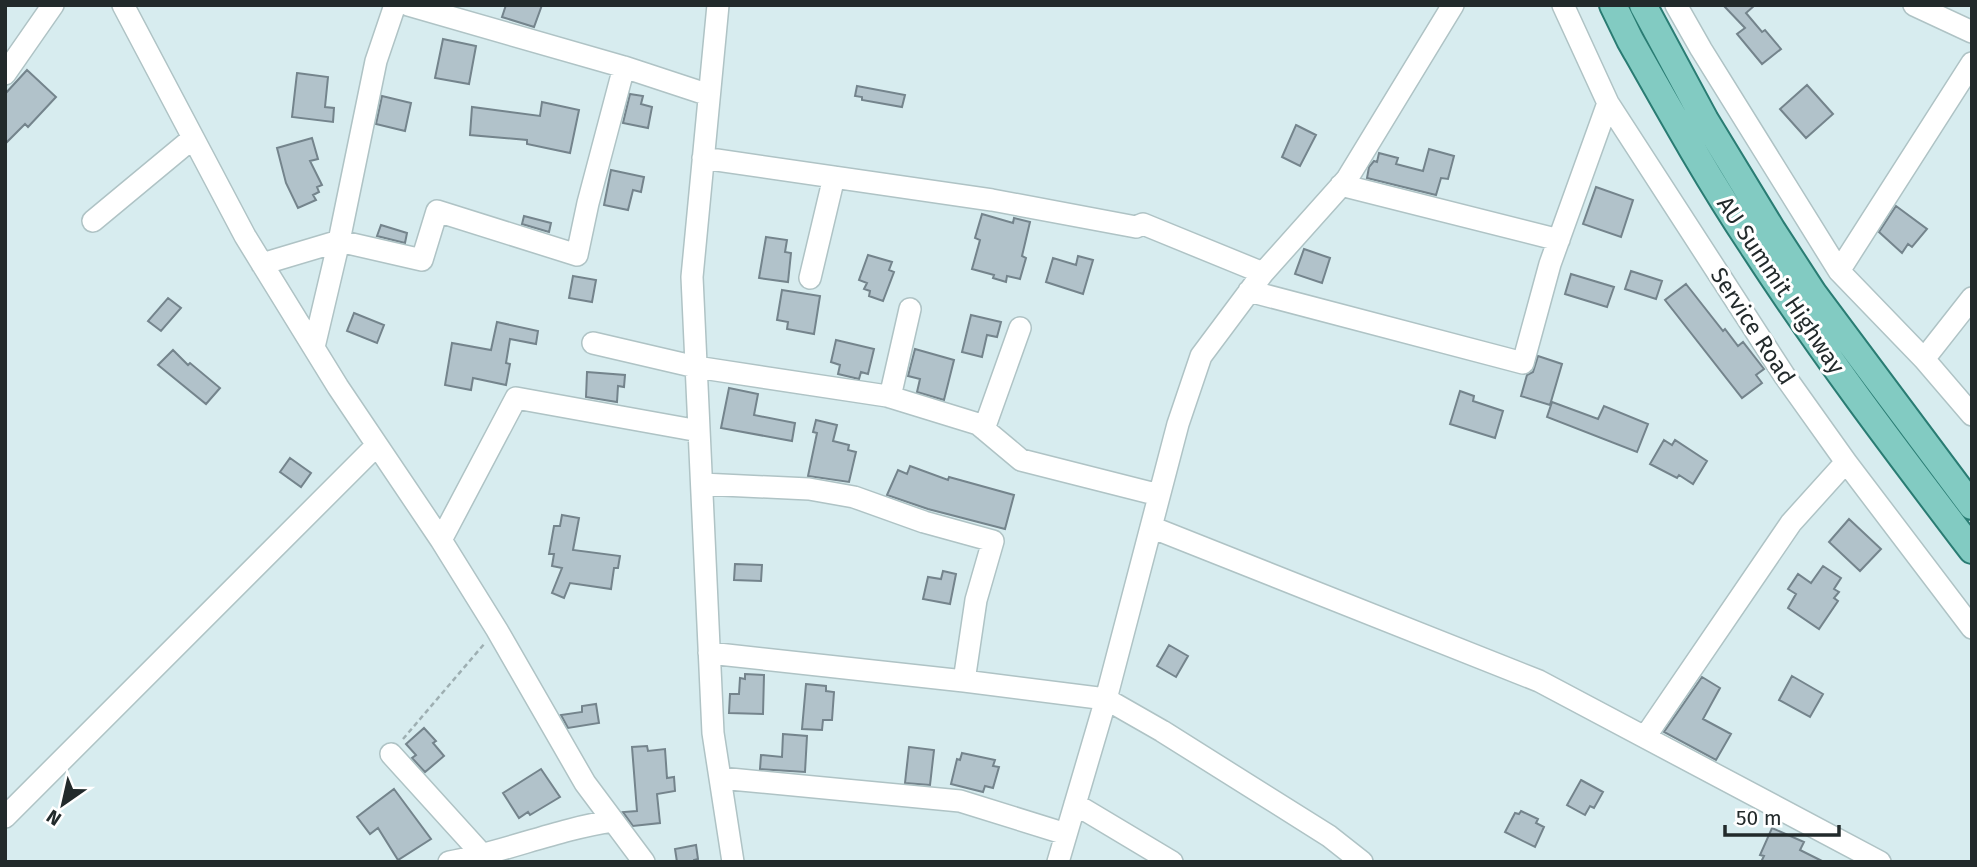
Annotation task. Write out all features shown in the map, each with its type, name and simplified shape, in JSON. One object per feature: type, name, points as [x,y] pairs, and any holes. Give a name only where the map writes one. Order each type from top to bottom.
[{"type":"main road","name":"AU Summit Highway","points":[[1613,5],[1630,40],[1750,243],[1880,429],[1972,550]]},
{"type":"main road","name":"AU Summit Highway","points":[[1643,5],[1705,120],[1813,293],[1972,506]]},
{"type":"street","points":[[7,68],[52,5]]},
{"type":"street","points":[[123,5],[262,264],[441,540],[497,630],[585,783],[644,862]]},
{"type":"street","points":[[314,348],[376,61],[395,5]]},
{"type":"street","points":[[408,5],[624,67],[709,95]]},
{"type":"street","points":[[718,5],[692,277],[713,733],[733,862]]},
{"type":"street","points":[[1058,862],[1106,699],[1178,424],[1202,356],[1263,273],[1341,186],[1453,5]]},
{"type":"street","name":"Service Road","points":[[1563,5],[1608,103],[1784,375],[1846,462],[1972,628]]},
{"type":"street","points":[[1676,5],[1700,49],[1839,271],[1924,359],[1972,415]]},
{"type":"street","points":[[1914,5],[1972,32]]},
{"type":"street","points":[[1839,271],[1972,63]]},
{"type":"street","points":[[262,264],[339,242],[422,260],[437,211],[577,255],[624,67]]},
{"type":"street","points":[[1250,291],[1523,363],[1550,264],[1608,103]]},
{"type":"street","points":[[93,221],[193,138]]},
{"type":"street","points":[[703,158],[992,200],[1136,227],[1143,224],[1263,273]]},
{"type":"street","points":[[810,278],[835,177]]},
{"type":"street","points":[[1341,186],[1559,240]]},
{"type":"street","points":[[1924,359],[1972,298]]},
{"type":"street","points":[[890,397],[910,309]]},
{"type":"street","points":[[984,429],[1020,328]]},
{"type":"street","points":[[593,343],[696,367],[890,397],[978,424],[1021,460],[1159,495]]},
{"type":"street","points":[[441,540],[516,398],[699,431]]},
{"type":"street","points":[[5,817],[377,445]]},
{"type":"street","points":[[1645,737],[1791,523],[1846,462]]},
{"type":"street","points":[[702,484],[808,489],[854,497],[924,522],[993,541],[976,600],[964,681]]},
{"type":"street","points":[[1151,527],[1539,681],[1880,862]]},
{"type":"street","points":[[709,653],[1106,699],[1162,730],[1329,836],[1362,862]]},
{"type":"street","points":[[391,754],[487,859]]},
{"type":"street","points":[[720,778],[960,802],[1066,834]]},
{"type":"street","points":[[1075,804],[1172,862]]},
{"type":"street","points":[[449,862],[487,859],[580,826],[613,821]]},
{"type":"path","points":[[391,754],[497,630]]},
{"type":"building","points":[[506,5],[542,5],[534,27],[502,17]]},
{"type":"building","points":[[1723,5],[1755,5],[1746,13],[1781,49],[1762,64],[1737,34],[1745,28]]},
{"type":"building","points":[[443,39],[476,46],[469,84],[435,78]]},
{"type":"building","points":[[27,70],[56,97],[28,127],[25,124],[5,144],[5,94]]},
{"type":"building","points":[[297,73],[328,77],[325,107],[334,108],[333,122],[292,117]]},
{"type":"building","points":[[1807,85],[1833,114],[1806,138],[1780,109]]},
{"type":"building","points":[[857,86],[905,95],[902,107],[862,100],[862,97],[855,96]]},
{"type":"building","points":[[630,94],[643,96],[641,104],[652,107],[648,128],[623,123]]},
{"type":"building","points":[[382,96],[411,103],[405,131],[376,124]]},
{"type":"building","points":[[542,102],[579,110],[570,153],[527,144],[527,140],[470,135],[472,107],[540,116]]},
{"type":"building","points":[[1296,125],[1316,135],[1300,166],[1282,157]]},
{"type":"building","points":[[312,138],[318,159],[310,161],[322,185],[317,187],[319,192],[313,195],[316,200],[298,208],[286,183],[277,148]]},
{"type":"building","points":[[1429,149],[1454,156],[1448,179],[1441,178],[1436,195],[1367,178],[1369,167],[1374,161],[1377,162],[1379,153],[1398,158],[1396,164],[1423,171]]},
{"type":"building","points":[[611,170],[644,177],[641,192],[633,190],[628,210],[604,205]]},
{"type":"building","points":[[1596,187],[1633,200],[1621,237],[1583,224]]},
{"type":"building","points":[[1896,206],[1927,229],[1912,247],[1908,244],[1902,253],[1879,232]]},
{"type":"building","points":[[982,214],[1013,223],[1014,218],[1030,222],[1022,256],[1026,258],[1020,279],[1007,276],[1006,282],[993,278],[994,275],[972,269],[980,240],[975,238]]},
{"type":"building","points":[[524,216],[551,223],[549,232],[522,224]]},
{"type":"building","points":[[381,225],[407,233],[405,243],[377,236]]},
{"type":"building","points":[[766,237],[787,240],[785,252],[791,253],[788,282],[759,278]]},
{"type":"building","points":[[1304,249],[1330,258],[1322,283],[1295,274]]},
{"type":"building","points":[[868,255],[892,262],[889,270],[894,272],[883,301],[869,296],[870,291],[864,289],[867,283],[859,280]]},
{"type":"building","points":[[1078,256],[1093,260],[1083,294],[1046,282],[1053,258],[1076,265]]},
{"type":"building","points":[[1631,271],[1662,281],[1656,299],[1625,289]]},
{"type":"building","points":[[1571,274],[1614,287],[1607,307],[1565,294]]},
{"type":"building","points":[[573,276],[596,280],[592,302],[569,298]]},
{"type":"building","points":[[1686,284],[1723,331],[1725,329],[1738,346],[1743,342],[1764,369],[1756,375],[1762,383],[1742,398],[1665,300]]},
{"type":"building","points":[[782,290],[820,296],[814,334],[787,329],[788,322],[777,320]]},
{"type":"building","points":[[168,298],[181,308],[161,331],[148,321]]},
{"type":"building","points":[[354,313],[384,325],[377,343],[347,331]]},
{"type":"building","points":[[971,315],[1001,322],[997,337],[987,335],[982,357],[962,352]]},
{"type":"building","points":[[497,322],[538,331],[536,344],[510,339],[506,363],[510,364],[506,385],[473,378],[471,390],[445,385],[452,343],[491,350]]},
{"type":"building","points":[[836,340],[874,349],[868,374],[861,372],[859,379],[838,374],[840,365],[831,362]]},
{"type":"building","points":[[915,349],[954,360],[944,400],[917,392],[920,379],[908,376]]},
{"type":"building","points":[[173,350],[188,365],[190,363],[220,388],[206,404],[158,365]]},
{"type":"building","points":[[1538,356],[1562,364],[1550,405],[1521,396],[1527,375],[1533,372]]},
{"type":"building","points":[[587,372],[625,375],[624,387],[618,386],[617,402],[586,397]]},
{"type":"building","points":[[729,388],[758,394],[754,415],[795,423],[792,441],[721,428]]},
{"type":"building","points":[[1460,391],[1474,396],[1473,401],[1503,411],[1495,438],[1450,424]]},
{"type":"building","points":[[1552,402],[1598,419],[1604,406],[1648,424],[1637,452],[1547,417]]},
{"type":"building","points":[[816,420],[837,425],[833,441],[849,445],[848,450],[856,452],[849,482],[808,476],[817,433],[813,432]]},
{"type":"building","points":[[1664,440],[1672,445],[1675,440],[1707,461],[1693,484],[1679,475],[1677,478],[1650,464]]},
{"type":"building","points":[[290,458],[311,473],[301,487],[280,472]]},
{"type":"building","points":[[910,466],[948,480],[949,477],[1014,495],[1005,529],[928,509],[887,495],[898,470],[907,474]]},
{"type":"building","points":[[562,515],[579,518],[573,550],[620,556],[618,568],[614,568],[611,589],[570,583],[564,598],[552,593],[562,568],[552,566],[554,554],[549,554],[554,526],[560,526]]},
{"type":"building","points":[[1849,519],[1881,549],[1860,571],[1829,542]]},
{"type":"building","points":[[735,564],[762,565],[761,581],[734,580]]},
{"type":"building","points":[[1823,566],[1841,578],[1834,589],[1839,592],[1834,598],[1838,601],[1819,629],[1788,608],[1796,594],[1788,589],[1798,574],[1811,583]]},
{"type":"building","points":[[943,571],[956,574],[950,604],[923,599],[928,577],[941,579]]},
{"type":"building","points":[[1169,645],[1188,656],[1176,677],[1157,666]]},
{"type":"building","points":[[745,674],[764,675],[763,714],[729,713],[730,694],[739,694],[740,678],[745,679]]},
{"type":"building","points":[[1792,676],[1823,694],[1810,717],[1779,700]]},
{"type":"building","points":[[1702,677],[1720,688],[1703,719],[1731,734],[1716,760],[1664,732]]},
{"type":"building","points":[[806,684],[826,686],[826,691],[834,692],[832,720],[823,720],[822,730],[802,729]]},
{"type":"building","points":[[596,704],[599,723],[568,728],[561,715],[582,712],[582,706]]},
{"type":"building","points":[[424,728],[436,741],[433,743],[444,756],[425,772],[412,758],[416,755],[406,744]]},
{"type":"building","points":[[783,734],[807,736],[805,772],[760,769],[761,755],[782,757]]},
{"type":"building","points":[[647,746],[648,751],[665,749],[667,778],[674,777],[675,791],[657,794],[660,823],[633,826],[623,812],[637,811],[632,747]]},
{"type":"building","points":[[909,747],[934,750],[930,785],[905,783]]},
{"type":"building","points":[[962,753],[995,760],[993,766],[999,767],[993,788],[985,786],[983,792],[951,784],[957,759],[960,760]]},
{"type":"building","points":[[541,769],[560,797],[530,815],[528,812],[519,818],[503,793]]},
{"type":"building","points":[[1581,780],[1603,792],[1594,808],[1590,806],[1585,815],[1567,805]]},
{"type":"building","points":[[394,789],[431,839],[398,860],[378,828],[370,834],[357,817]]},
{"type":"building","points":[[1521,811],[1538,819],[1536,823],[1544,827],[1535,847],[1505,832],[1515,813],[1519,814]]},
{"type":"building","points":[[1772,828],[1804,842],[1800,850],[1824,862],[1761,862],[1764,856],[1760,855]]},
{"type":"building","points":[[696,845],[698,859],[694,862],[677,862],[675,849]]}]
